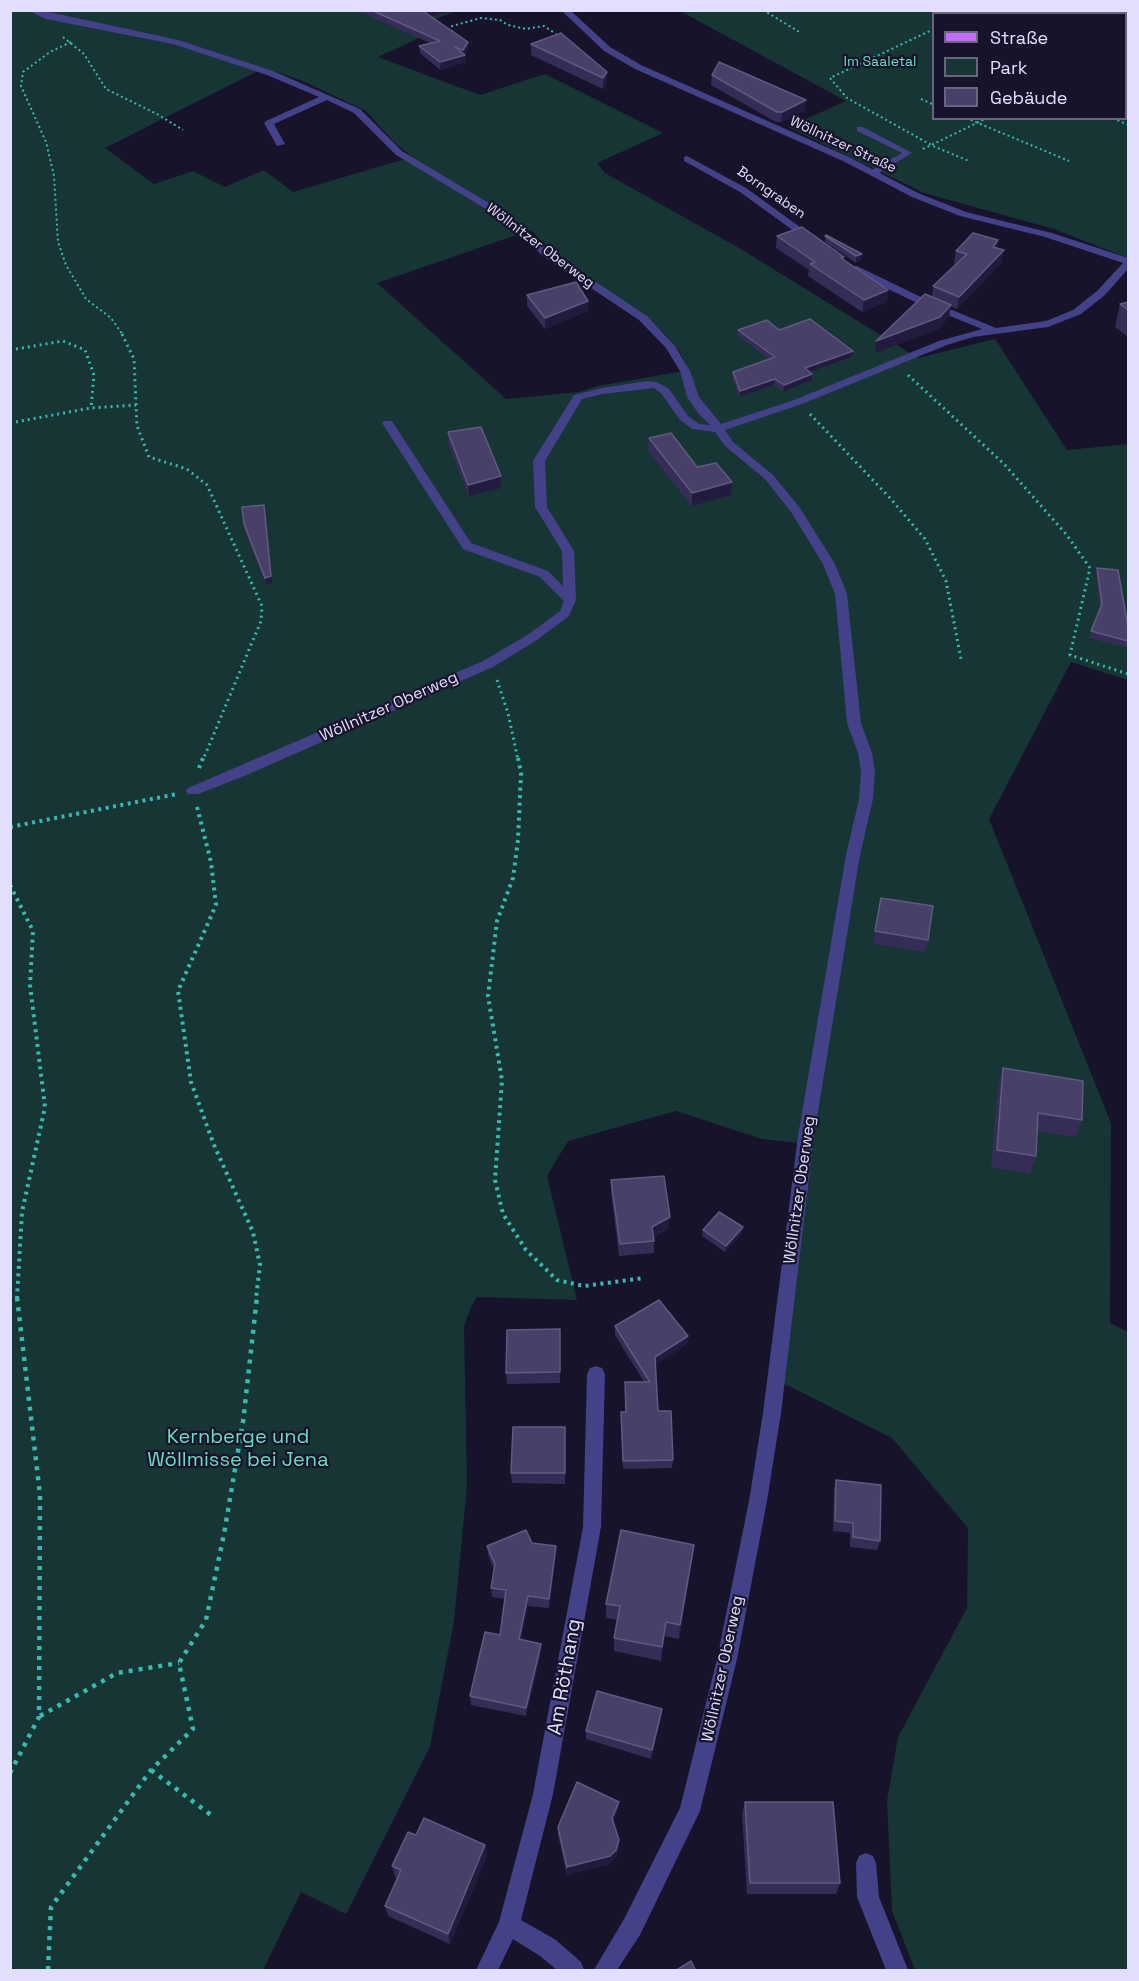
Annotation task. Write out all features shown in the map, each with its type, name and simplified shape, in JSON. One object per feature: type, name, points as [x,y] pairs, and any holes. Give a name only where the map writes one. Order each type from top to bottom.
[{"type":"street","name":"Wöllnitzer Oberweg","points":[[31,10],[46,16],[175,42],[270,73],[327,97],[357,111],[399,153],[504,216],[547,254],[643,318],[670,346],[685,372],[693,397],[729,444],[769,477],[796,511],[829,564],[841,594],[854,723],[865,753],[868,772],[866,799],[853,855],[806,1136],[772,1413],[727,1659],[690,1811],[632,1927],[605,1971]]},
{"type":"street","name":"Wöllnitzer Straße","points":[[565,10],[607,48],[638,67],[846,159],[915,195],[953,210],[1059,238],[1128,262]]},
{"type":"street","points":[[280,144],[269,123],[327,97]]},
{"type":"street","name":"Borngraben","points":[[687,159],[743,190],[819,244]]},
{"type":"street","points":[[841,261],[872,279],[998,332]]},
{"type":"street","points":[[570,600],[568,551],[541,507],[539,461],[578,397],[647,384],[657,385],[665,391],[684,418],[696,427],[718,429],[798,402],[972,334],[1048,324],[1077,312],[1101,293],[1128,262]]},
{"type":"street","points":[[388,423],[467,546],[544,574],[570,600]]},
{"type":"street","name":"Wöllnitzer Oberweg","points":[[193,791],[488,664],[554,623],[565,613],[570,600]]},
{"type":"street","name":"Am Röthang","points":[[487,1971],[509,1924],[543,1794],[570,1655],[592,1527],[596,1374]]},
{"type":"street","points":[[866,1863],[868,1897],[897,1971]]},
{"type":"street","points":[[509,1924],[548,1948],[573,1971]]},
{"type":"lane","points":[[860,129],[908,153]]},
{"type":"lane","points":[[873,173],[908,153]]},
{"type":"path","points":[[763,10],[801,33]]},
{"type":"path","points":[[458,37],[451,31],[452,26],[481,18],[500,20],[508,26],[526,29],[544,26],[556,34]]},
{"type":"path","points":[[932,29],[830,78],[847,98],[933,146],[969,161]]},
{"type":"path","points":[[48,1971],[51,1907],[150,1770],[193,1729],[179,1663],[206,1620],[224,1534],[243,1422],[260,1265],[254,1232],[214,1145],[191,1082],[178,991],[216,905],[211,862],[193,791],[199,770],[261,621],[262,606],[207,485],[187,469],[150,457],[137,426],[134,359],[123,335],[111,318],[86,299],[58,242],[54,176],[46,142],[21,86],[23,72],[50,52],[71,42],[84,54],[105,89],[183,130]]},
{"type":"path","points":[[921,99],[932,104]]},
{"type":"path","points":[[970,120],[1069,161]]},
{"type":"path","points":[[908,153],[933,146],[984,120]]},
{"type":"path","points":[[10,350],[63,341],[85,350],[94,375],[91,408]]},
{"type":"path","points":[[893,363],[1004,464],[1066,534],[1090,568],[1070,656],[1128,674]]},
{"type":"path","points":[[798,402],[890,498],[925,539],[946,581],[961,658]]},
{"type":"path","points":[[10,423],[91,408],[136,405]]},
{"type":"path","points":[[488,664],[508,713],[521,773],[518,840],[513,878],[497,921],[488,996],[502,1080],[495,1180],[503,1214],[526,1250],[557,1280],[584,1286],[644,1278]]},
{"type":"path","points":[[10,827],[193,791]]},
{"type":"path","points":[[10,885],[33,931],[30,985],[45,1107],[22,1212],[16,1306],[39,1495],[39,1716],[10,1773]]},
{"type":"path","points":[[39,1716],[117,1673],[179,1663]]},
{"type":"path","points":[[150,1770],[211,1815]]},
{"type":"green space","name":"Im Saaletal","points":[[1026,10],[1030,12],[932,12],[932,120],[1127,120],[1128,65],[1128,258],[1054,229],[924,193],[788,127],[846,101],[680,11]]},
{"type":"green space","name":"Kernberge und Wöllmisse bei Jena","points":[[11,11],[456,11],[429,21],[441,28],[378,57],[480,95],[545,74],[663,133],[597,163],[605,173],[739,248],[918,358],[995,339],[1067,450],[1128,444],[1128,680],[1071,662],[989,819],[1111,1123],[1110,1323],[1128,1332],[1128,1970],[915,1970],[892,1911],[887,1801],[898,1737],[967,1608],[968,1528],[892,1438],[769,1376],[798,1143],[762,1139],[676,1111],[568,1141],[547,1176],[577,1300],[477,1297],[472,1305],[464,1326],[467,1486],[454,1621],[430,1746],[346,1914],[301,1892],[263,1970],[11,1970]],"holes":[[[264,68],[303,81],[366,111],[393,141],[412,157],[293,192],[264,170],[225,187],[193,171],[154,184],[105,148]],[[531,230],[553,254],[601,288],[640,311],[663,332],[679,351],[689,370],[598,386],[579,392],[506,399],[377,283]]]},
{"type":"building","points":[[371,10],[425,10],[423,11],[468,42],[463,50],[455,47],[465,55],[440,62],[419,46],[440,41]]},
{"type":"building","points":[[561,33],[607,72],[603,78],[531,44]]},
{"type":"building","points":[[719,62],[806,100],[782,112],[777,112],[712,75]]},
{"type":"building","points":[[802,227],[844,257],[841,258],[888,290],[864,300],[810,264],[815,262],[777,236]]},
{"type":"building","points":[[973,233],[998,240],[993,247],[1004,250],[959,297],[933,286],[967,254],[956,251]]},
{"type":"building","points":[[826,235],[862,254],[856,256]]},
{"type":"building","points":[[576,282],[588,301],[545,318],[527,295]]},
{"type":"building","points":[[925,294],[951,305],[940,317],[876,341]]},
{"type":"building","points":[[1128,302],[1128,310],[1120,304]]},
{"type":"building","points":[[810,319],[853,351],[805,368],[812,374],[784,385],[775,379],[740,391],[733,372],[775,357],[738,330],[767,320],[779,330]]},
{"type":"building","points":[[481,427],[501,476],[468,485],[448,432]]},
{"type":"building","points":[[671,433],[697,467],[716,463],[732,482],[692,493],[649,438]]},
{"type":"building","points":[[264,505],[271,576],[265,578],[244,524],[242,507]]},
{"type":"building","points":[[1097,568],[1118,570],[1128,627],[1128,641],[1091,631],[1102,604]]},
{"type":"building","points":[[881,898],[933,906],[928,940],[875,931]]},
{"type":"building","points":[[1003,1068],[1083,1081],[1082,1120],[1038,1113],[1036,1156],[997,1150]]},
{"type":"building","points":[[664,1176],[670,1217],[652,1227],[654,1241],[620,1244],[611,1180]]},
{"type":"building","points":[[719,1212],[743,1227],[726,1246],[703,1230]]},
{"type":"building","points":[[659,1300],[688,1336],[655,1357],[658,1411],[671,1411],[673,1460],[623,1461],[621,1412],[626,1412],[625,1382],[650,1382],[615,1326]]},
{"type":"building","points":[[560,1329],[560,1372],[506,1373],[507,1330]]},
{"type":"building","points":[[513,1427],[565,1427],[565,1473],[511,1473]]},
{"type":"building","points":[[836,1480],[881,1485],[880,1541],[853,1537],[853,1523],[835,1521]]},
{"type":"building","points":[[526,1530],[532,1543],[556,1546],[549,1599],[528,1596],[519,1639],[541,1644],[526,1708],[470,1696],[485,1632],[500,1635],[506,1590],[491,1588],[495,1564],[487,1546]]},
{"type":"building","points":[[621,1530],[694,1545],[680,1625],[666,1622],[662,1647],[614,1638],[620,1606],[606,1604]]},
{"type":"building","points":[[597,1691],[662,1709],[652,1750],[586,1731]]},
{"type":"building","points":[[577,1782],[619,1802],[612,1818],[619,1840],[616,1850],[610,1856],[567,1867],[558,1827]]},
{"type":"building","points":[[745,1802],[833,1802],[840,1883],[750,1883]]},
{"type":"building","points":[[424,1818],[485,1845],[448,1934],[385,1906],[401,1870],[392,1866],[408,1832],[416,1835]]},
{"type":"building","points":[[691,1961],[696,1971],[675,1971]]}]
